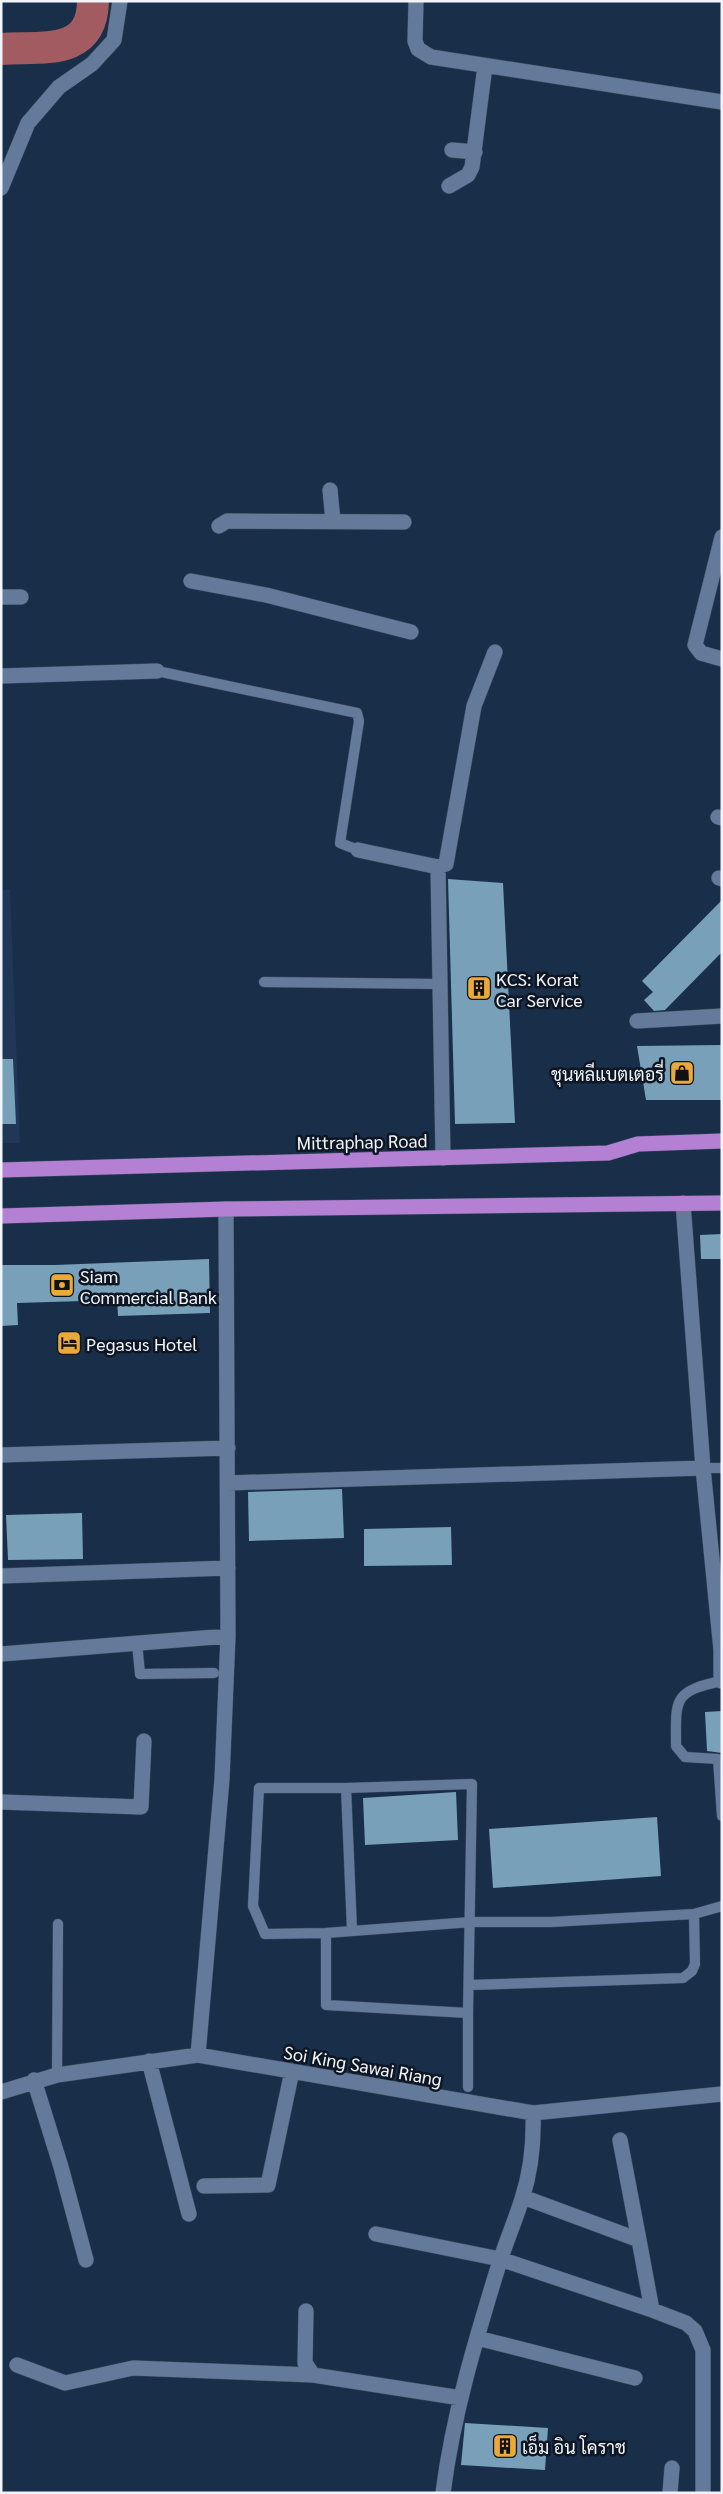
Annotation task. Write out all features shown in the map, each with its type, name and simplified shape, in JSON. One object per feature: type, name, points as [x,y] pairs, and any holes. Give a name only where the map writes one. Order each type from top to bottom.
[{"type":"highway","name":"Mittraphap Road","points":[[1,1170],[608,1153],[638,1144],[722,1140]]},
{"type":"highway","points":[[1,1216],[226,1209],[722,1202]]},
{"type":"street","points":[[1,188],[28,122],[59,87],[92,64],[114,40],[120,1]]},
{"type":"street","points":[[416,1],[415,41],[418,50],[422,54],[485,66],[722,102]]},
{"type":"street","points":[[449,186],[468,174],[472,167],[485,66]]},
{"type":"street","points":[[452,150],[475,152]]},
{"type":"street","points":[[330,490],[333,522]]},
{"type":"street","points":[[220,526],[227,521],[404,522]]},
{"type":"street","points":[[722,537],[695,645],[701,653],[722,659]]},
{"type":"street","points":[[190,581],[266,595],[411,632]]},
{"type":"street","points":[[1,597],[21,597]]},
{"type":"street","points":[[358,850],[438,868],[446,864],[474,706],[495,652]]},
{"type":"street","points":[[1,676],[157,671]]},
{"type":"street","points":[[438,868],[443,1158]]},
{"type":"street","points":[[637,1021],[722,1016]]},
{"type":"street","points":[[683,1203],[702,1468],[721,1650],[722,1681]]},
{"type":"street","points":[[198,2055],[222,1779],[228,1636],[226,1209]]},
{"type":"street","points":[[1,1455],[228,1448]]},
{"type":"street","points":[[228,1482],[702,1468]]},
{"type":"street","points":[[1,1576],[228,1568]]},
{"type":"street","points":[[1,1654],[228,1636]]},
{"type":"street","points":[[1,1802],[141,1807],[144,1741]]},
{"type":"street","name":"Soi King Sawai Riang","points":[[1,2092],[34,2080],[57,2075],[198,2055],[533,2113],[722,2094]]},
{"type":"street","points":[[149,2061],[189,2214]]},
{"type":"street","points":[[204,2186],[268,2185],[292,2072]]},
{"type":"street","points":[[34,2080],[61,2167],[86,2260]]},
{"type":"street","points":[[443,2493],[447,2457],[460,2398],[500,2259],[523,2197],[532,2150],[533,2113]]},
{"type":"street","points":[[620,2140],[652,2310]]},
{"type":"street","points":[[523,2197],[639,2240]]},
{"type":"street","points":[[376,2234],[500,2259],[686,2323],[696,2331],[703,2350],[703,2493]]},
{"type":"street","points":[[306,2311],[305,2363],[313,2375]]},
{"type":"street","points":[[477,2338],[635,2378]]},
{"type":"street","points":[[17,2365],[66,2384],[133,2368],[313,2375],[460,2398]]},
{"type":"street","points":[[670,2493],[672,2468]]},
{"type":"lane","points":[[157,671],[357,713],[359,721],[340,843],[358,850]]},
{"type":"lane","points":[[264,982],[439,984]]},
{"type":"lane","points":[[702,1468],[722,1468]]},
{"type":"lane","points":[[137,1643],[140,1674],[214,1673]]},
{"type":"lane","points":[[722,1681],[696,1686],[680,1698],[676,1706],[676,1746],[685,1757],[718,1759],[722,1816]]},
{"type":"lane","points":[[468,2087],[468,2013],[471,1922],[472,1784],[346,1788],[259,1788],[253,1906],[265,1934],[326,1933],[471,1922],[550,1922],[694,1914],[722,1906]]},
{"type":"lane","points":[[346,1788],[352,1930]]},
{"type":"lane","points":[[469,1985],[683,1978],[692,1971],[695,1964],[694,1914]]},
{"type":"lane","points":[[57,2075],[58,1924]]},
{"type":"lane","points":[[326,1933],[326,2005],[468,2013]]},
{"type":"shaded area","points":[[10,889],[20,1143],[1,1143],[1,890]]},
{"type":"building","name":"KCS: Korat Car Service","points":[[448,879],[503,883],[515,1123],[455,1124]]},
{"type":"building","points":[[722,900],[722,952],[665,1010],[654,1011],[644,1000],[653,992],[642,981]]},
{"type":"building","name":"ชุนหลีแบตเตอรี่","points":[[722,1045],[722,1100],[646,1100],[637,1046]]},
{"type":"building","points":[[1,1059],[13,1059],[16,1124],[1,1124]]},
{"type":"building","points":[[722,1234],[722,1259],[701,1259],[700,1235]]},
{"type":"building","points":[[209,1259],[210,1313],[118,1316],[117,1300],[17,1303],[18,1325],[1,1326],[1,1265],[55,1265]]},
{"type":"building","points":[[342,1489],[344,1538],[249,1541],[248,1492]]},
{"type":"building","points":[[82,1513],[83,1559],[8,1560],[6,1515]]},
{"type":"building","points":[[451,1527],[452,1565],[364,1566],[364,1529]]},
{"type":"building","points":[[722,1711],[722,1753],[707,1751],[705,1712]]},
{"type":"building","points":[[456,1792],[458,1840],[365,1845],[363,1798]]},
{"type":"building","points":[[657,1817],[661,1876],[493,1888],[489,1829]]},
{"type":"building","name":"เอ็ม อิน โคราช","points":[[465,2423],[548,2428],[545,2470],[461,2465]]},
{"type":"waterway","points":[[1,49],[48,47],[62,45],[74,40],[84,32],[90,19],[93,1]]},
{"type":"place","name":"KCS: Korat Car Service","points":[[479,988]]},
{"type":"place","name":"ชุนหลีแบตเตอรี่","points":[[682,1073]]},
{"type":"place","name":"Siam Commercial Bank","points":[[62,1285]]},
{"type":"place","name":"Pegasus Hotel","points":[[69,1343]]},
{"type":"place","name":"เอ็ม อิน โคราช","points":[[505,2446]]}]
